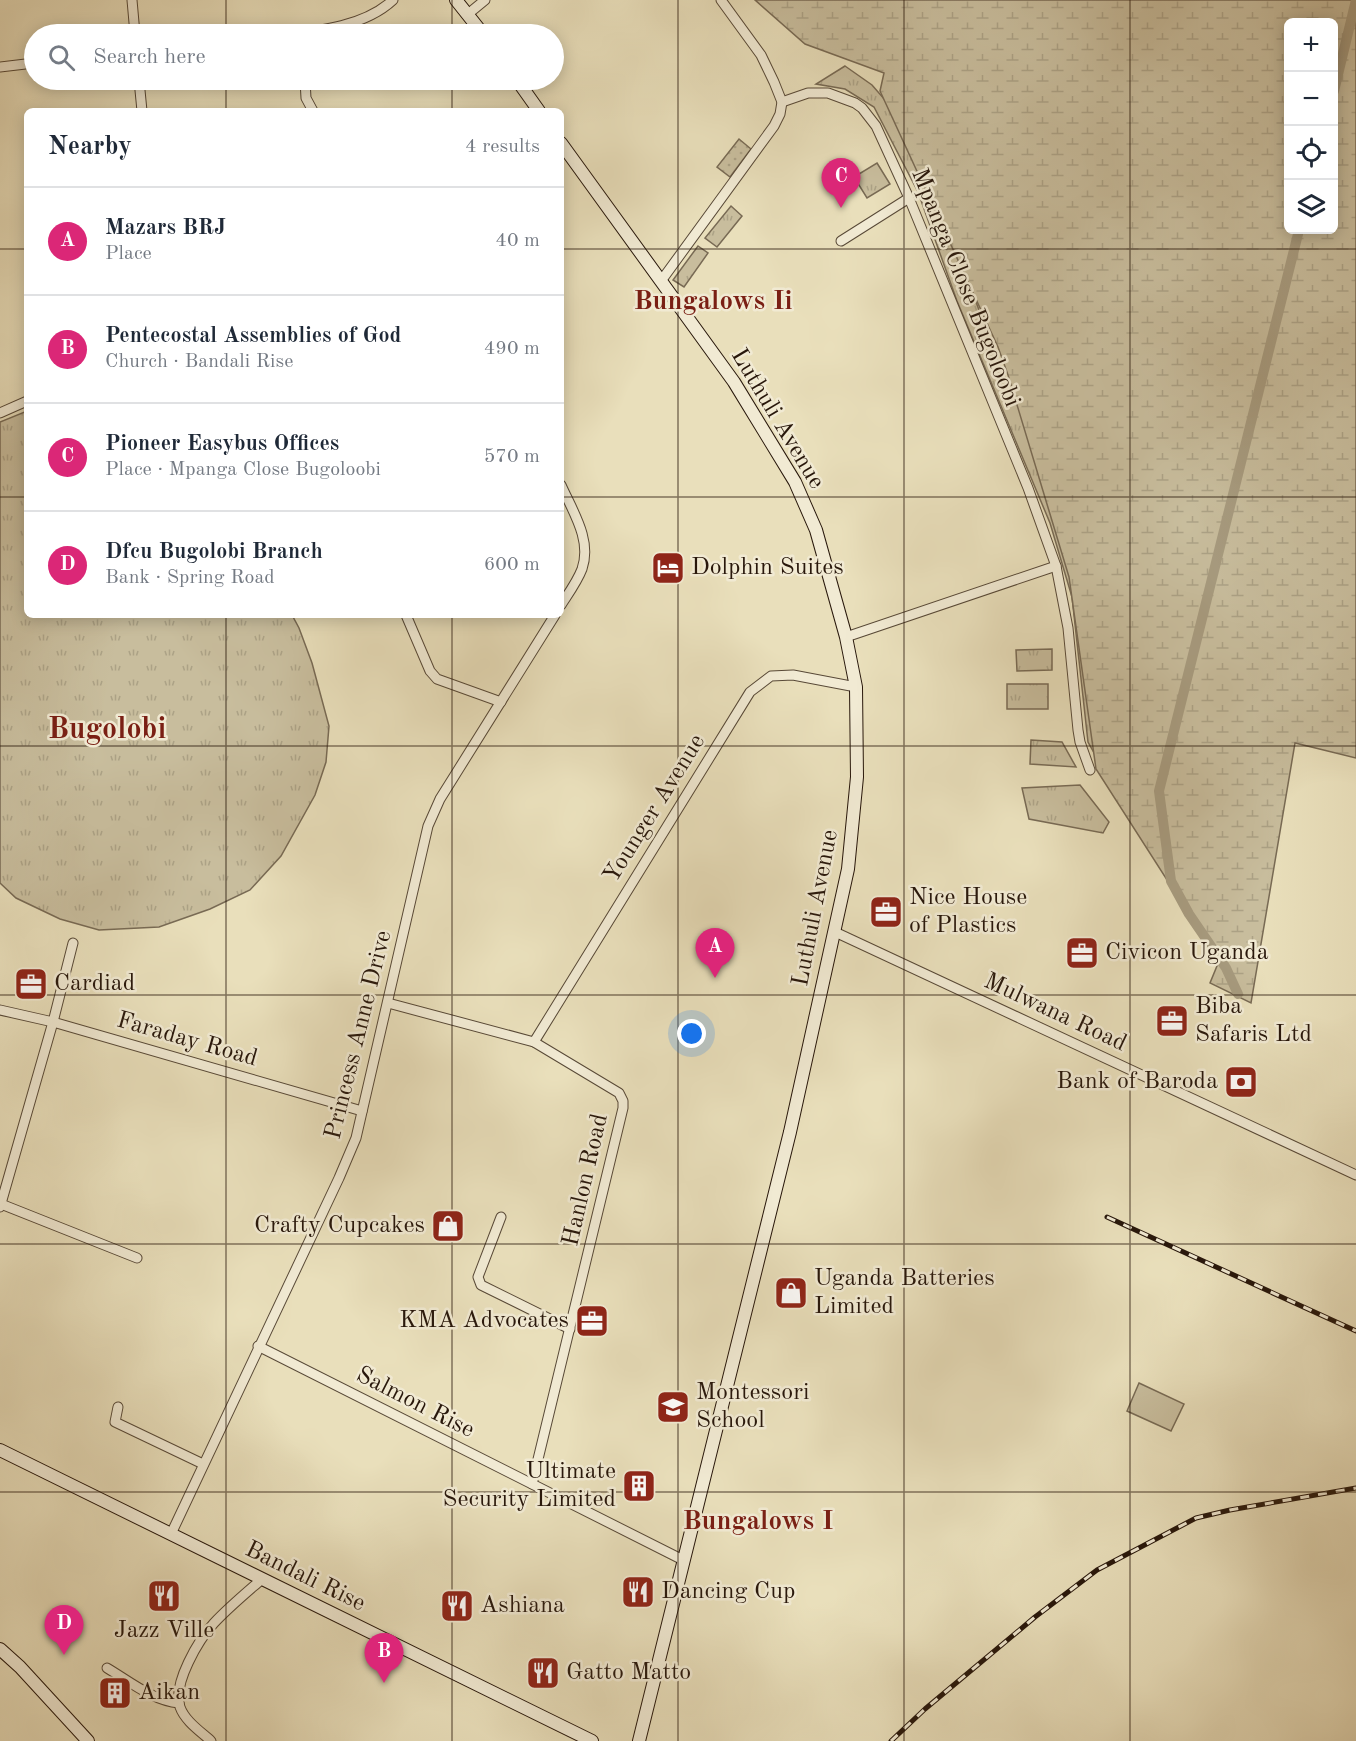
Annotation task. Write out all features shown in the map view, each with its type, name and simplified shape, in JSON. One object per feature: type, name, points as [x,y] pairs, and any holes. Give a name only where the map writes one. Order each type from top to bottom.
[{"type":"street","points":[[132,0],[134,24]]},
{"type":"street","points":[[345,24],[382,10],[393,0]]},
{"type":"street","points":[[456,0],[476,24]]},
{"type":"street","points":[[468,14],[485,0]]},
{"type":"street","points":[[661,281],[774,126],[780,114],[782,102],[761,55],[721,0]]},
{"type":"street","points":[[0,68],[24,64]]},
{"type":"street","points":[[140,90],[142,108]]},
{"type":"street","points":[[306,90],[306,98],[311,108]]},
{"type":"street","points":[[524,90],[537,108]]},
{"type":"street","name":"Mpanga Close Bugoloobi","points":[[782,102],[815,92],[841,98],[862,108],[876,126],[909,198],[1028,488],[1056,566],[1068,628],[1079,736],[1090,770]]},
{"type":"street","name":"Luthuli Avenue","points":[[564,147],[734,382],[795,482],[816,530],[846,637],[856,687],[857,777],[848,869],[787,1142],[639,1741]]},
{"type":"street","points":[[841,241],[909,198]]},
{"type":"street","points":[[0,413],[24,402]]},
{"type":"street","points":[[564,493],[582,533],[585,553],[582,570],[564,600]]},
{"type":"street","points":[[846,637],[1056,566]]},
{"type":"street","points":[[407,618],[430,671],[437,679],[501,702]]},
{"type":"street","name":"Princess Anne Drive","points":[[171,1534],[356,1138],[428,826],[440,799],[553,618]]},
{"type":"street","name":"Younger Avenue","points":[[534,1042],[750,692],[771,676],[793,675],[856,687]]},
{"type":"street","name":"Mulwana Road","points":[[835,932],[1356,1175]]},
{"type":"street","points":[[73,943],[53,1022],[0,1206],[137,1258]]},
{"type":"street","name":"Hanlon Road","points":[[388,1003],[534,1042],[619,1093],[622,1101],[623,1108],[532,1484]]},
{"type":"street","name":"Faraday Road","points":[[0,1010],[53,1022],[362,1111]]},
{"type":"street","points":[[501,1217],[478,1277],[481,1285],[570,1329]]},
{"type":"street","name":"Salmon Rise","points":[[258,1346],[682,1560]]},
{"type":"street","points":[[118,1407],[115,1422],[203,1464]]},
{"type":"street","name":"Bandali Rise","points":[[0,1450],[592,1741]]},
{"type":"street","points":[[211,1741],[183,1713],[179,1703],[180,1686],[184,1673],[198,1646],[214,1623],[262,1579]]},
{"type":"street","points":[[0,1649],[20,1667],[88,1741]]},
{"type":"street","points":[[108,1668],[159,1699],[179,1703]]},
{"type":"green space","points":[[755,0],[1356,0],[1356,758],[1295,743],[1251,1003],[1210,983],[1219,961],[1096,769],[1069,577],[1008,375],[998,347],[880,91],[884,73],[805,44]]},
{"type":"green space","points":[[845,66],[872,85],[892,108],[933,186],[999,364],[1043,459],[1077,558],[1107,776],[1088,742],[1072,597],[1050,523],[957,301],[918,192],[874,107],[845,89],[816,84]]},
{"type":"green space","points":[[739,139],[751,149],[730,177],[717,167]]},
{"type":"green space","points":[[877,163],[890,184],[867,198],[854,177]]},
{"type":"green space","points":[[731,206],[742,216],[717,247],[705,238]]},
{"type":"green space","points":[[698,246],[708,253],[684,287],[673,280]]},
{"type":"green space","points":[[24,412],[24,618],[294,618],[299,628],[312,663],[329,726],[326,762],[315,795],[281,856],[250,890],[210,909],[159,927],[99,930],[60,919],[16,898],[0,883],[0,422]]},
{"type":"green space","points":[[1052,649],[1052,670],[1017,671],[1016,650]]},
{"type":"green space","points":[[1007,684],[1048,684],[1048,709],[1007,709]]},
{"type":"green space","points":[[1031,740],[1062,742],[1076,767],[1030,764]]},
{"type":"green space","points":[[1080,785],[1109,822],[1103,833],[1029,819],[1022,788]]},
{"type":"green space","points":[[1139,1383],[1184,1404],[1171,1431],[1127,1411]]},
{"type":"waterway","points":[[1338,74],[1356,0]]},
{"type":"waterway","points":[[1238,994],[1226,968],[1189,914],[1171,881],[1159,791],[1298,234]]},
{"type":"railway","points":[[1107,1217],[1356,1331]]},
{"type":"railway","points":[[891,1741],[925,1709],[1035,1617],[1097,1570],[1196,1518],[1356,1488]]},
{"type":"place","name":"Pioneer Easybus Offices","points":[[841,208]]},
{"type":"place","name":"Dolphin Suites","points":[[668,568]]},
{"type":"place","name":"Nice House of Plastics","points":[[886,912]]},
{"type":"place","name":"Civicon Uganda","points":[[1082,953]]},
{"type":"place","name":"Mazars BRJ","points":[[715,978]]},
{"type":"place","name":"Cardiad","points":[[31,984]]},
{"type":"place","name":"Biba Safaris Ltd","points":[[1172,1021]]},
{"type":"place","name":"Bank of Baroda","points":[[1241,1082]]},
{"type":"place","name":"Crafty Cupcakes","points":[[448,1226]]},
{"type":"place","name":"Uganda Batteries Limited","points":[[791,1293]]},
{"type":"place","name":"KMA Advocates","points":[[592,1321]]},
{"type":"place","name":"Montessori School","points":[[673,1407]]},
{"type":"place","name":"Ultimate Security Limited","points":[[639,1486]]},
{"type":"place","name":"Dancing Cup","points":[[638,1592]]},
{"type":"place","name":"Jazz Ville","points":[[164,1596]]},
{"type":"place","name":"Ashiana","points":[[457,1606]]},
{"type":"place","name":"Dfcu Bugolobi Branch","points":[[64,1655]]},
{"type":"place","name":"Gatto Matto","points":[[543,1673]]},
{"type":"place","name":"Pentecostal Assemblies of God","points":[[384,1683]]},
{"type":"place","name":"Aikan","points":[[115,1693]]},
{"type":"district","name":"Bungalows Ii","points":[[713,301]]},
{"type":"district","name":"Bugolobi","points":[[107,730]]},
{"type":"district","name":"Bungalows I","points":[[758,1521]]}]
